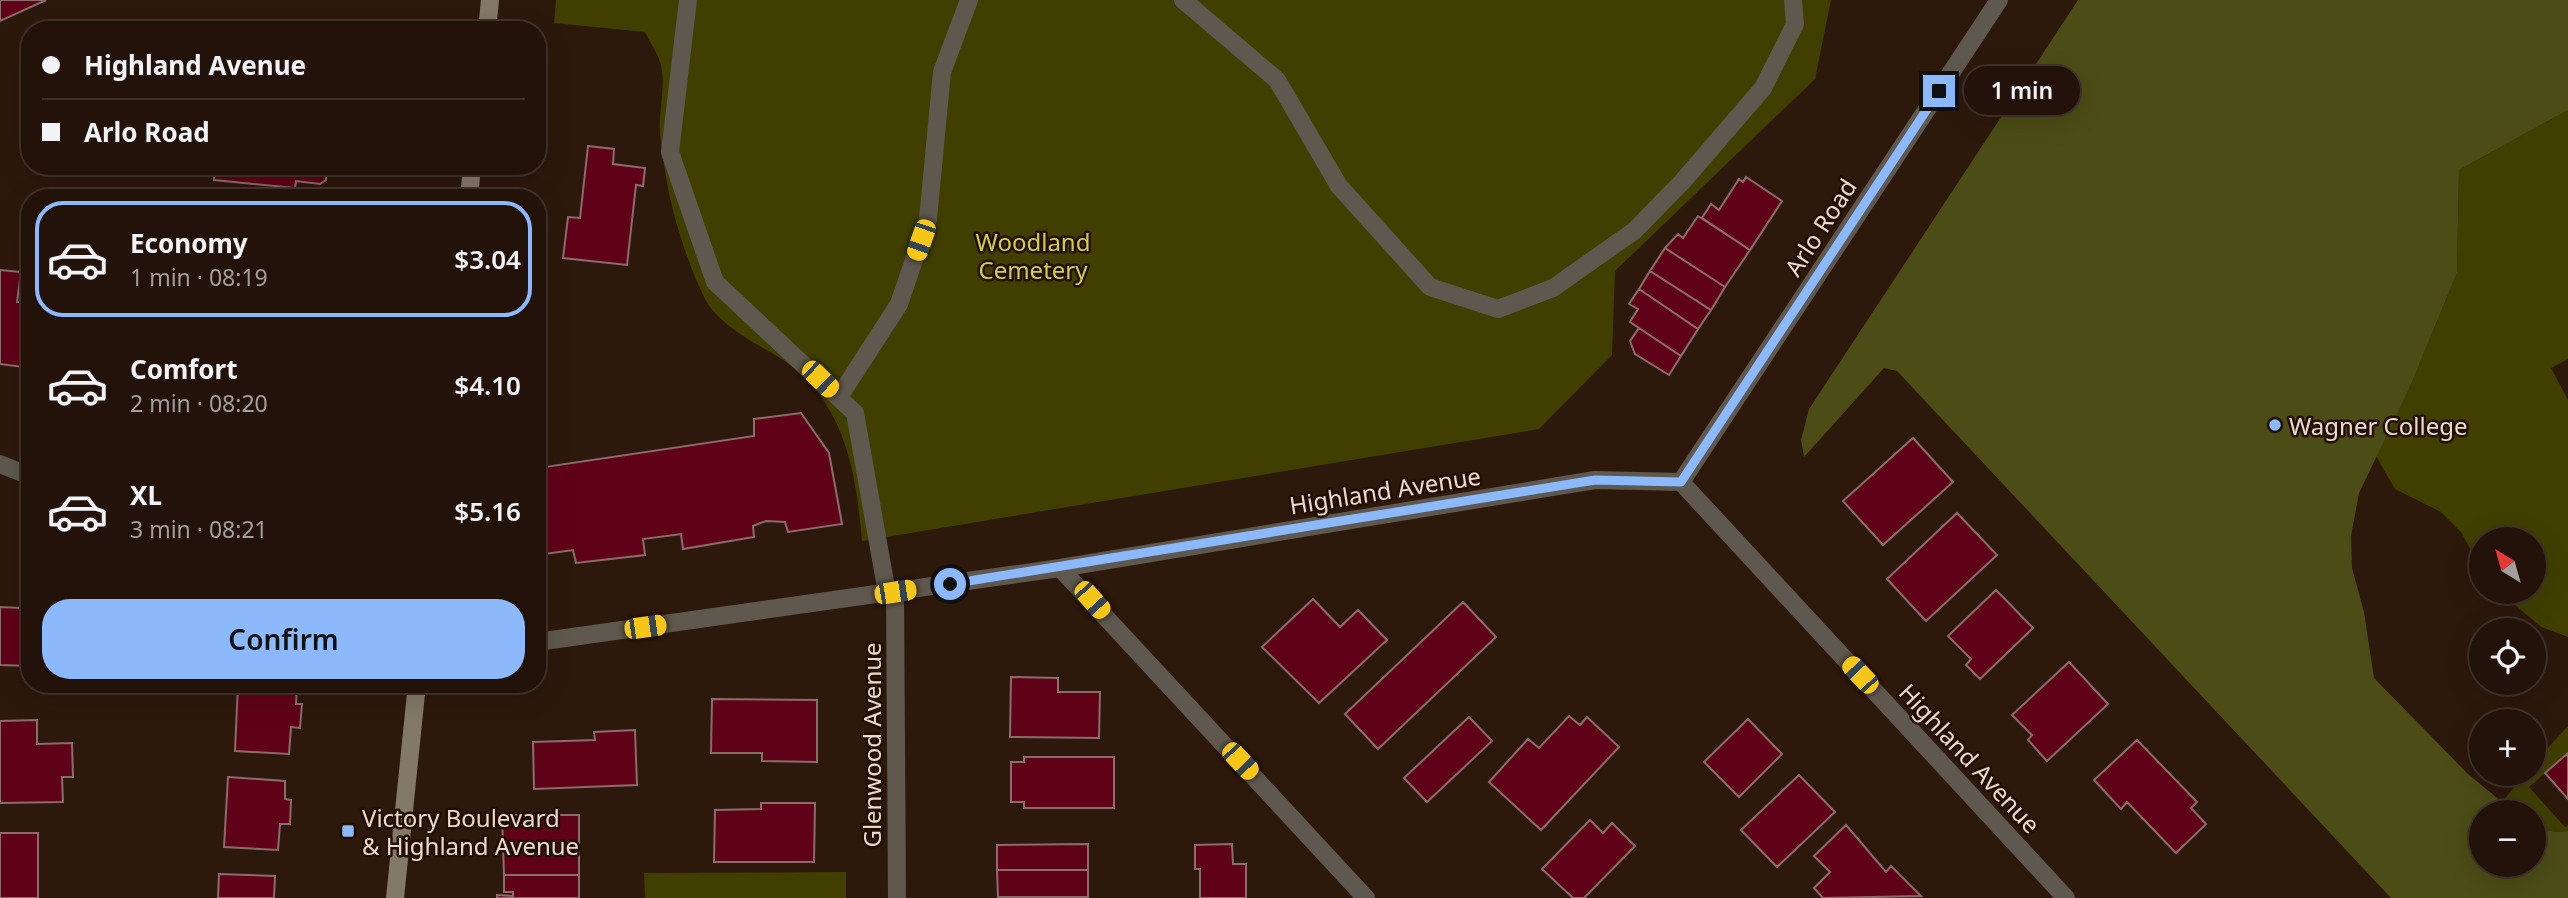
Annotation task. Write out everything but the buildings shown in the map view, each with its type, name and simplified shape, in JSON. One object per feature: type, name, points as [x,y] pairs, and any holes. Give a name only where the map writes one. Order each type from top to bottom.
[{"type":"main road","points":[[488,21],[490,0]]},
{"type":"main road","points":[[395,898],[416,693]]},
{"type":"street","name":"Glenwood Avenue","points":[[688,0],[670,152],[715,282],[855,413],[891,593],[897,898]]},
{"type":"street","points":[[839,397],[900,304],[928,219],[942,72],[969,0]]},
{"type":"street","points":[[1183,0],[1277,80],[1339,186],[1430,287],[1499,309],[1553,288],[1634,231],[1682,182],[1763,88],[1795,24],[1793,0]]},
{"type":"street","name":"Arlo Road","points":[[1681,482],[1999,0]]},
{"type":"street","points":[[0,464],[21,472]]},
{"type":"street","name":"Highland Avenue","points":[[546,641],[1059,568],[1595,480],[1681,482],[2066,898]]},
{"type":"street","points":[[1059,568],[1366,898]]},
{"type":"green space","name":"Woodland Cemetery","points":[[556,0],[1831,0],[1815,79],[1615,271],[1612,355],[1539,429],[862,541],[850,462],[832,414],[818,392],[800,373],[736,331],[717,315],[704,297],[695,277],[675,217],[666,177],[660,126],[663,86],[661,66],[645,32],[554,23]]},
{"type":"green space","points":[[2568,110],[2568,359],[2551,368],[2568,400],[2568,637],[2546,629],[2546,618],[2530,618],[2514,604],[2546,604],[2546,527],[2469,527],[2469,547],[2461,532],[2441,512],[2395,489],[2376,456],[2409,389],[2457,273],[2459,170]]},
{"type":"green space","points":[[2568,726],[2568,753],[2546,772],[2546,750]]},
{"type":"green space","points":[[2515,786],[2530,786],[2541,800],[2504,800]]},
{"type":"green space","points":[[2546,806],[2565,827],[2568,825],[2568,831],[2546,830]]},
{"type":"green space","points":[[846,872],[846,898],[645,898],[644,873]]},
{"type":"shaded area","name":"Wagner College","points":[[2078,0],[2568,0],[2568,110],[2459,170],[2457,273],[2409,389],[2359,493],[2351,536],[2352,568],[2364,612],[2374,678],[2469,775],[2469,786],[2483,786],[2499,800],[2469,800],[2469,877],[2546,877],[2546,830],[2568,831],[2568,898],[2391,898],[1897,371],[1884,368],[1804,457],[1801,440],[1809,409]]},
{"type":"place","name":"Wagner College","points":[[2275,425]]},
{"type":"place","name":"Victory Boulevard & Highland Avenue","points":[[348,831]]},
{"type":"route","points":[[950,584],[1595,480],[1681,482],[1939,91]]}]
